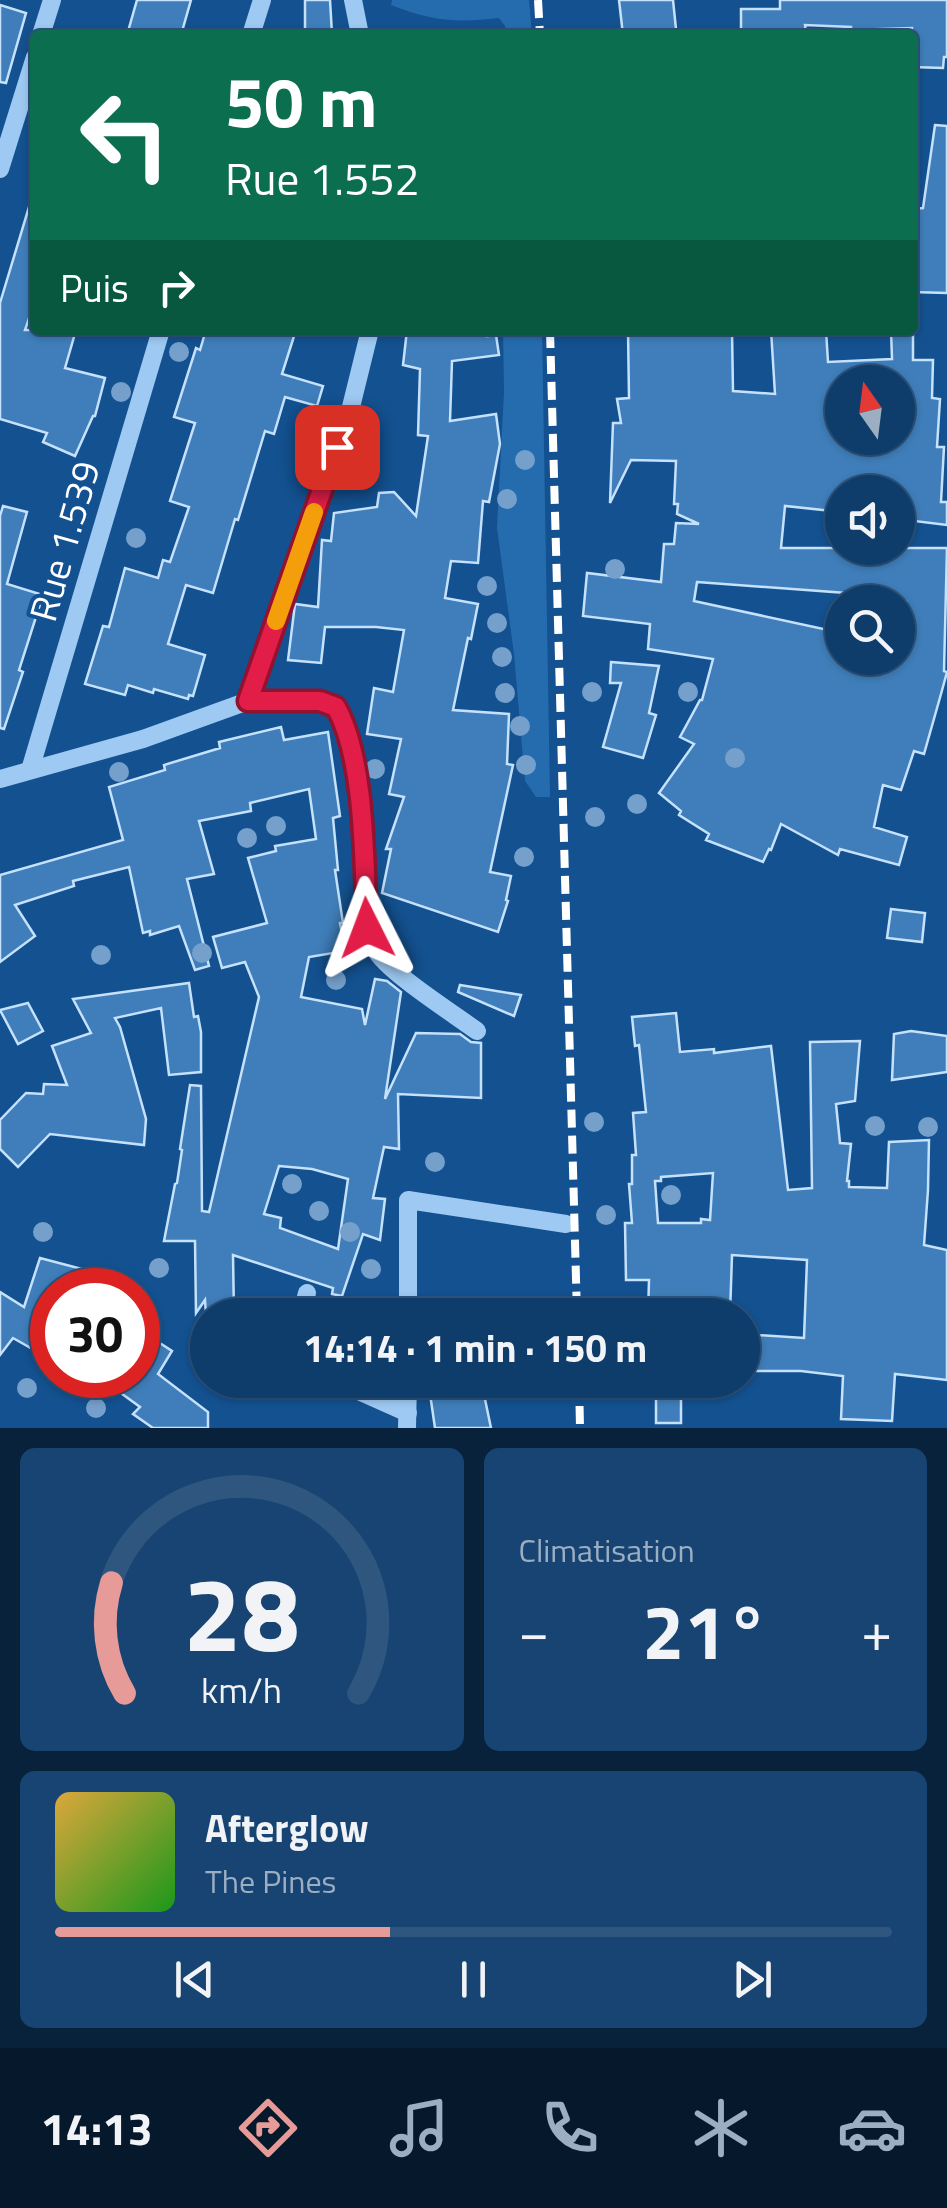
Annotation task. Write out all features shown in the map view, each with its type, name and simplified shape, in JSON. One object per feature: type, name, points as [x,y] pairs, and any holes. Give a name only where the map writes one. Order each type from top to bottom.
[{"type":"street","points":[[43,30],[52,0]]},
{"type":"street","points":[[252,30],[262,0]]},
{"type":"street","points":[[353,0],[359,30]]},
{"type":"street","points":[[0,169],[30,73]]},
{"type":"street","name":"Rue 1.539","points":[[30,770],[160,335]]},
{"type":"street","points":[[248,701],[350,411],[369,335]]},
{"type":"street","points":[[0,778],[144,739],[248,701],[320,701],[336,707],[354,761],[367,928],[376,952],[476,1031]]},
{"type":"street","points":[[408,1298],[408,1200],[566,1224]]},
{"type":"street","points":[[306,1298],[308,1293]]},
{"type":"street","points":[[366,1398],[407,1421]]},
{"type":"shaded area","points":[[392,0],[529,0],[532,30],[505,30],[499,18],[431,17],[391,5]]},
{"type":"shaded area","points":[[503,335],[542,335],[550,797],[536,797],[525,781],[514,654],[497,528]]},
{"type":"building","points":[[137,0],[191,0],[182,30],[128,30]]},
{"type":"building","points":[[305,0],[330,0],[332,30],[305,30]]},
{"type":"building","points":[[619,0],[673,0],[676,29],[622,30]]},
{"type":"building","points":[[780,0],[947,0],[947,57],[943,68],[918,67],[918,30],[912,28],[851,30],[805,25],[806,30],[741,30],[741,9],[780,9]]},
{"type":"building","points":[[0,5],[26,13],[6,83],[0,82]]},
{"type":"building","points":[[935,125],[947,126],[947,293],[918,292],[918,208],[923,208]]},
{"type":"building","points":[[30,207],[30,316],[25,330],[30,330],[30,335],[75,335],[65,368],[105,378],[95,416],[75,456],[43,442],[47,433],[0,419],[0,303]]},
{"type":"building","points":[[204,335],[294,335],[282,374],[323,386],[317,406],[285,397],[274,434],[265,431],[213,593],[186,585],[168,644],[205,655],[193,696],[188,699],[128,685],[125,695],[85,684],[103,626],[109,627],[125,568],[158,578],[163,560],[170,562],[189,507],[170,501],[195,423],[174,417],[196,348],[200,350]]},
{"type":"building","points":[[406,335],[496,335],[499,355],[452,361],[450,421],[496,414],[500,444],[489,502],[483,501],[478,563],[451,561],[445,598],[478,604],[453,710],[509,714],[507,764],[513,765],[490,872],[511,876],[498,932],[382,893],[391,849],[386,849],[404,797],[389,794],[401,739],[367,734],[374,688],[393,692],[404,630],[325,627],[321,663],[288,660],[295,604],[318,607],[322,540],[331,541],[334,513],[377,507],[379,493],[394,492],[416,516],[428,436],[418,435],[420,369],[403,365]]},
{"type":"building","points":[[628,335],[732,335],[733,391],[775,394],[771,335],[826,335],[828,362],[892,359],[891,335],[913,335],[913,360],[933,360],[932,398],[940,399],[937,447],[944,447],[941,502],[947,502],[947,525],[915,521],[915,475],[825,475],[825,510],[785,506],[781,548],[825,548],[825,565],[915,565],[915,548],[947,548],[947,672],[924,754],[914,751],[901,790],[883,785],[874,827],[907,837],[899,865],[840,849],[838,855],[781,824],[763,862],[706,840],[709,834],[679,815],[681,811],[659,793],[694,744],[680,737],[702,700],[713,659],[648,649],[650,624],[583,616],[587,573],[661,582],[664,544],[674,544],[676,523],[699,524],[677,514],[676,461],[631,460],[610,503],[613,423],[621,423],[617,399],[629,398]]},
{"type":"building","points":[[3,506],[27,512],[7,584],[43,595],[4,729],[0,728]]},
{"type":"building","points":[[611,662],[659,666],[649,713],[656,715],[643,758],[603,747],[621,683],[610,683]]},
{"type":"building","points":[[281,727],[284,740],[328,732],[340,816],[333,818],[345,951],[309,957],[301,997],[362,1009],[365,1025],[375,979],[387,981],[401,992],[385,1099],[416,1033],[460,1034],[471,1042],[481,1043],[481,1098],[398,1094],[399,1149],[384,1147],[373,1198],[385,1199],[380,1240],[363,1234],[342,1296],[332,1294],[333,1288],[233,1255],[234,1298],[196,1298],[195,1241],[164,1241],[177,1183],[190,1085],[201,1086],[202,1211],[209,1212],[259,997],[245,962],[222,968],[213,937],[267,923],[248,858],[276,851],[275,846],[316,839],[309,789],[250,803],[251,811],[199,821],[214,874],[187,879],[209,966],[195,970],[179,926],[150,935],[150,931],[143,933],[129,867],[73,881],[74,886],[15,905],[35,936],[0,962],[0,875],[123,840],[109,787],[220,748],[219,742]],"holes":[[[279,1166],[312,1169],[348,1179],[338,1249],[280,1228],[281,1218],[264,1214]]]},
{"type":"building","points":[[891,909],[925,913],[922,942],[887,938]]},
{"type":"building","points":[[189,983],[194,1017],[198,1016],[201,1032],[201,1072],[169,1075],[161,1008],[115,1018],[146,1119],[144,1145],[50,1134],[18,1167],[0,1149],[0,1120],[26,1093],[43,1094],[44,1084],[67,1085],[52,1046],[91,1033],[73,999]]},
{"type":"building","points":[[460,985],[521,995],[514,1016],[458,992]]},
{"type":"building","points":[[28,1003],[43,1031],[18,1044],[0,1010]]},
{"type":"building","points":[[676,1013],[680,1052],[714,1049],[714,1053],[771,1046],[788,1190],[812,1188],[810,1042],[860,1041],[855,1101],[836,1104],[840,1143],[851,1144],[847,1181],[849,1187],[887,1188],[889,1142],[929,1140],[924,1245],[947,1250],[947,1380],[895,1374],[892,1421],[841,1419],[843,1376],[760,1371],[760,1335],[804,1338],[807,1260],[732,1255],[731,1298],[648,1298],[649,1280],[626,1280],[625,1223],[632,1223],[629,1184],[632,1155],[636,1155],[633,1113],[646,1112],[639,1045],[635,1046],[632,1017]],"holes":[[[713,1173],[710,1220],[701,1219],[701,1223],[658,1223],[655,1181],[661,1181],[661,1177]]]},
{"type":"building","points":[[911,1031],[947,1036],[947,1072],[892,1080],[894,1034]]},
{"type":"building","points":[[40,1258],[78,1268],[37,1268]]},
{"type":"building","points":[[30,1289],[30,1348],[13,1338],[0,1355],[0,1292],[24,1307]]},
{"type":"building","points":[[160,1343],[172,1351],[160,1371]]},
{"type":"building","points":[[160,1376],[208,1412],[208,1428],[153,1428],[133,1414],[140,1407],[128,1398],[160,1398]]},
{"type":"building","points":[[431,1398],[485,1398],[491,1428],[435,1428]]},
{"type":"building","points":[[656,1398],[681,1398],[681,1423],[656,1423]]},
{"type":"railway","points":[[538,0],[540,30]]},
{"type":"railway","points":[[550,335],[577,1298]]},
{"type":"railway","points":[[579,1398],[580,1428]]},
{"type":"slow traffic","points":[[276,621],[314,512]]},
{"type":"route","points":[[337,447],[248,701],[320,701],[336,707],[344,722],[354,761],[362,828],[367,928]]}]
